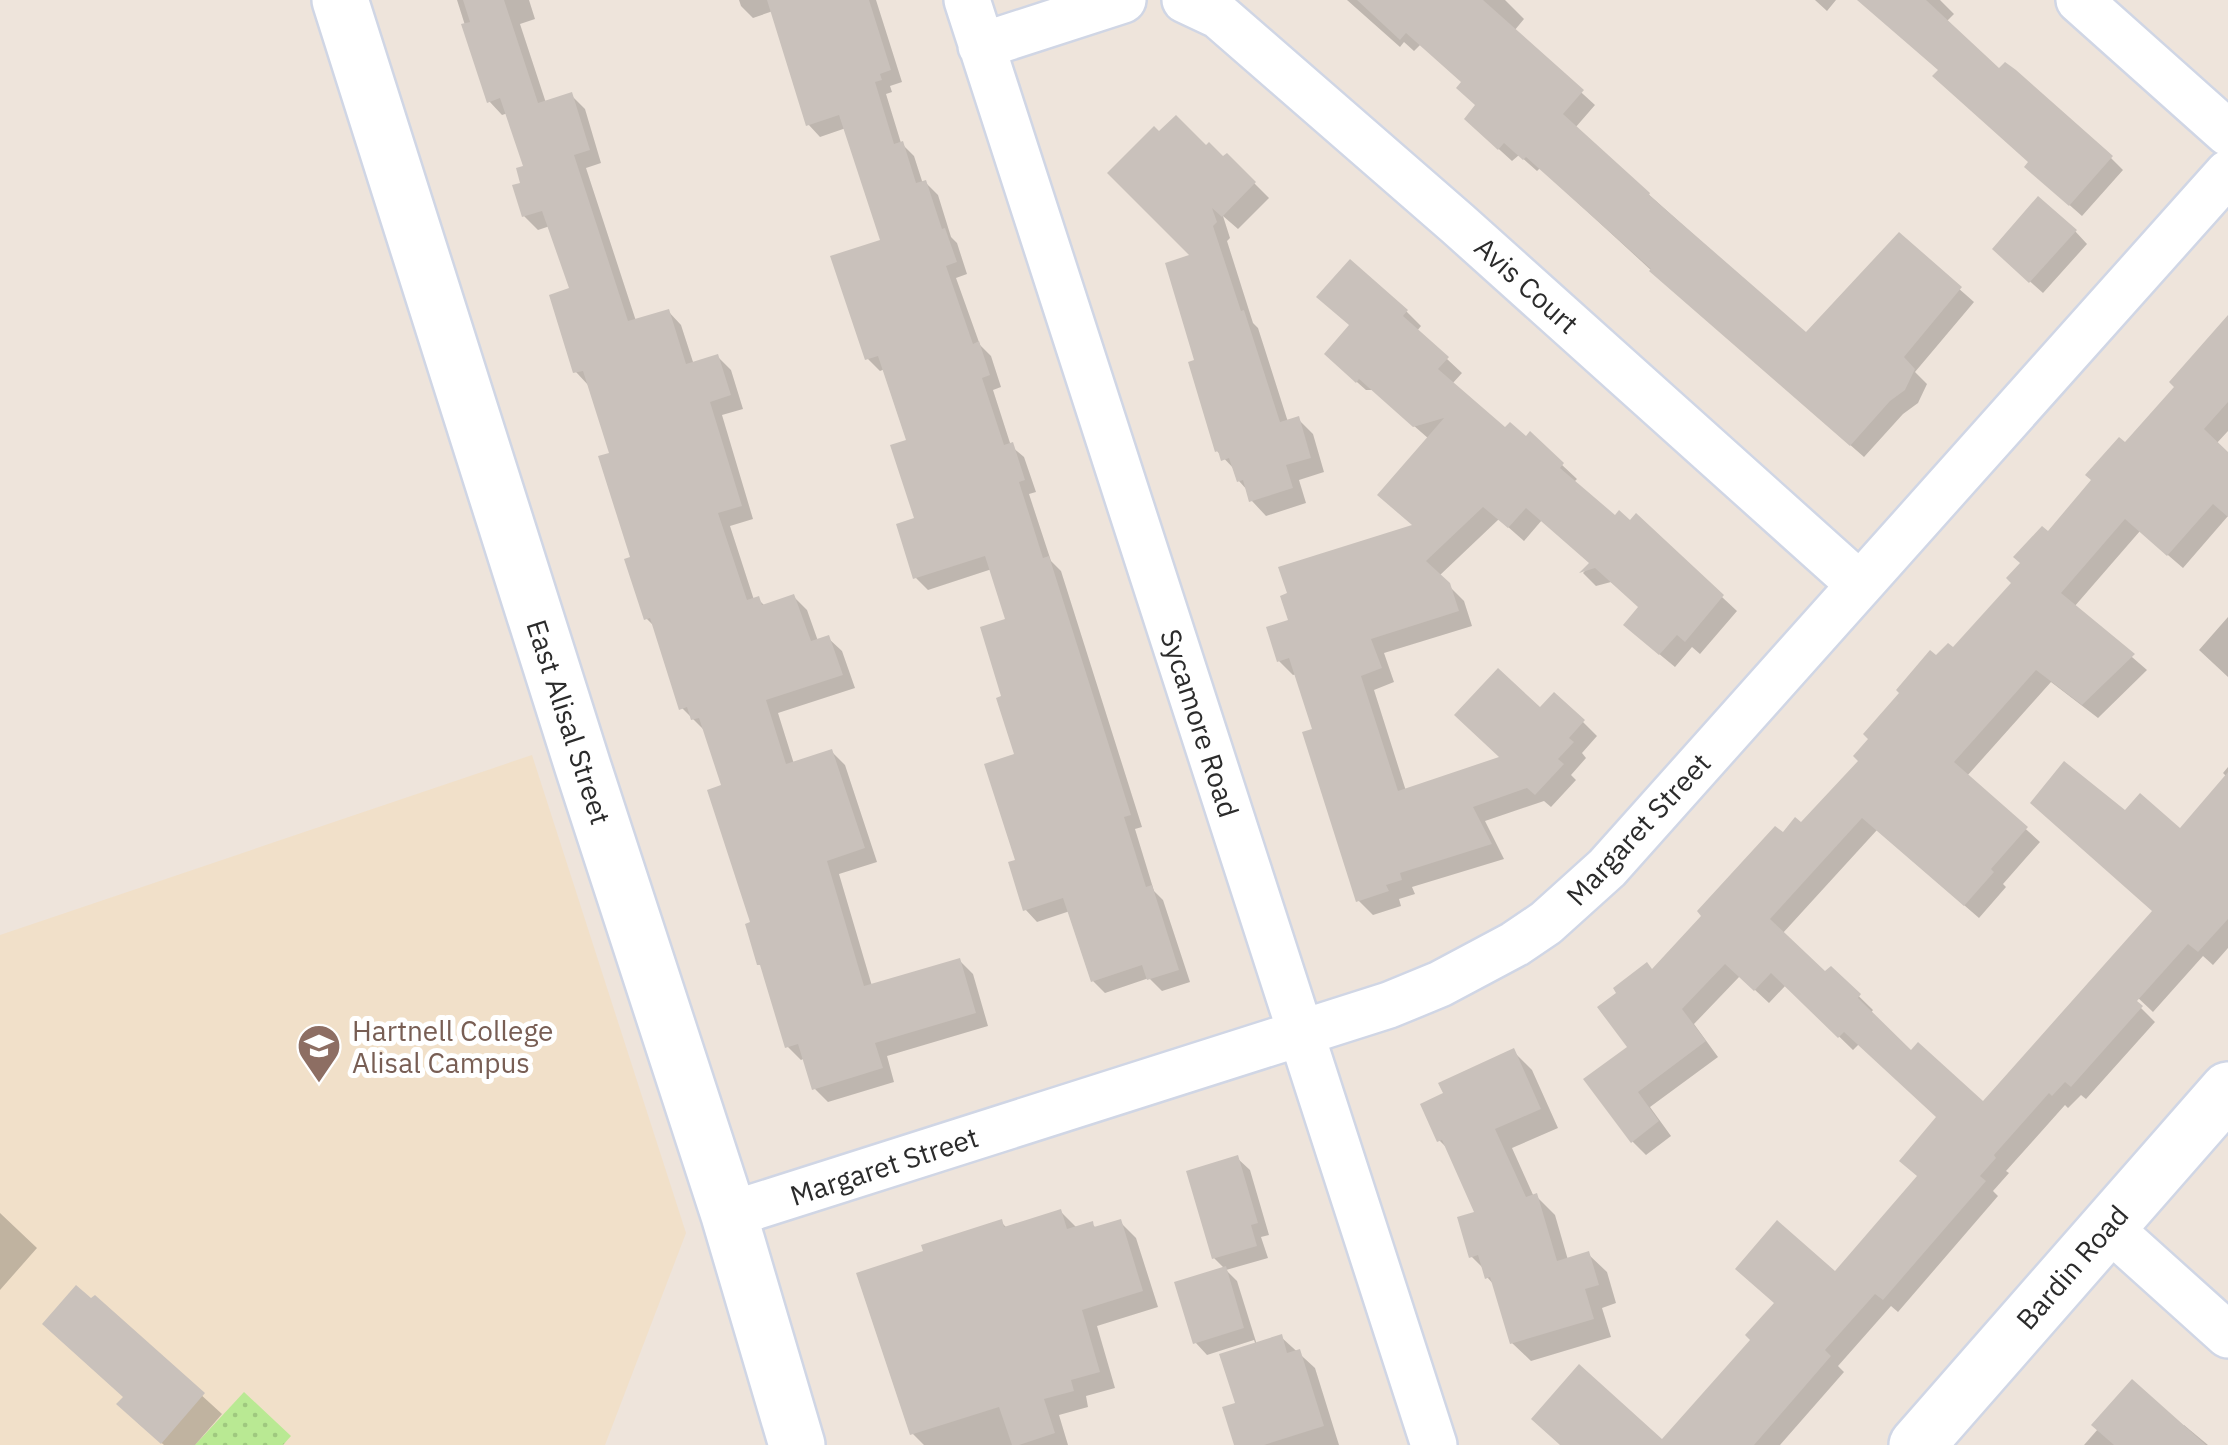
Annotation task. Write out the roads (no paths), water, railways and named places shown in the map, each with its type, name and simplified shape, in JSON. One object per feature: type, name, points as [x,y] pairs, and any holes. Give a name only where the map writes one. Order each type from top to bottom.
[{"type":"street","name":"East Alisal Street","points":[[340,0],[729,1215],[797,1445]]},
{"type":"street","name":"Sycamore Road","points":[[967,0],[1434,1445]]},
{"type":"street","points":[[981,46],[1124,0]]},
{"type":"street","name":"Avis Court","points":[[1185,0],[1220,16],[1859,584]]},
{"type":"street","points":[[2079,0],[2228,133]]},
{"type":"street","name":"Margaret Street","points":[[729,1215],[1388,1005],[1478,965],[1546,923],[1607,868],[2228,173]]},
{"type":"street","name":"Bardin Road","points":[[1916,1445],[2228,1090]]},
{"type":"street","points":[[2108,1227],[2228,1335]]},
{"type":"place","name":"Hartnell College Alisal Campus","points":[[319,1084]]}]
